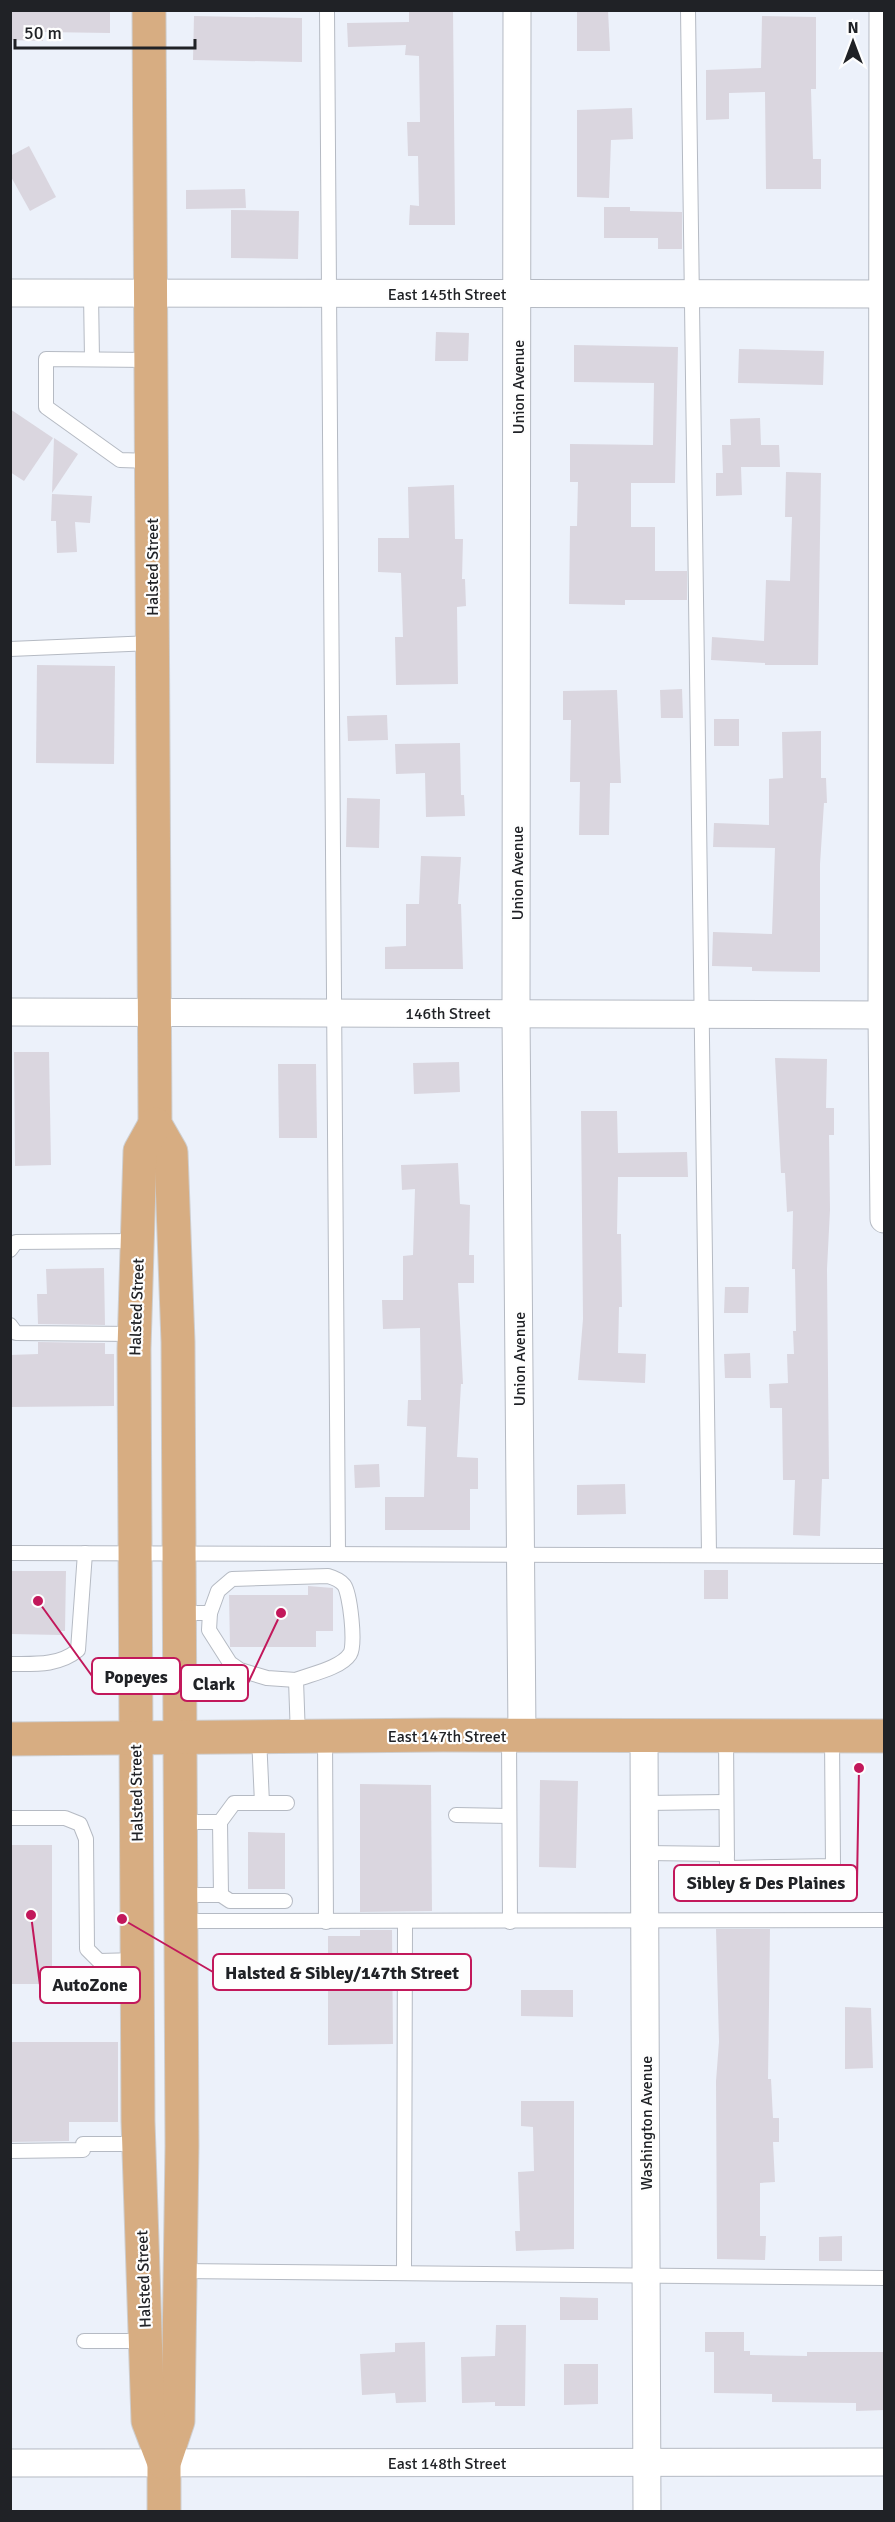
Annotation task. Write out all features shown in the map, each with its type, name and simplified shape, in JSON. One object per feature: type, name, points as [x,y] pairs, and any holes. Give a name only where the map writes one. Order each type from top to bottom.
[{"type":"main road","name":"Halsted Street","points":[[149,10],[149,360],[155,1124],[171,1152],[178,1342],[179,1553],[194,1613],[178,1738],[181,2271],[178,2421],[164,2463],[164,2511]]},
{"type":"main road","name":"Halsted Street","points":[[155,1124],[140,1151],[135,1334],[135,1738],[139,2144],[144,2341],[148,2421],[164,2463]]},
{"type":"main road","name":"East 147th Street","points":[[10,1739],[885,1736]]},
{"type":"street","name":"Union Avenue","points":[[515,1736],[520,1554],[516,1013],[517,10]]},
{"type":"street","points":[[883,10],[885,1219]]},
{"type":"street","name":"East 145th Street","points":[[10,293],[884,294]]},
{"type":"street","name":"146th Street","points":[[10,1012],[883,1014]]},
{"type":"street","name":"Washington Avenue","points":[[644,1736],[647,2511]]},
{"type":"street","name":"East 148th Street","points":[[10,2463],[885,2462]]},
{"type":"lane","points":[[327,10],[338,1553]]},
{"type":"lane","points":[[688,10],[709,1554]]},
{"type":"lane","points":[[91,294],[92,359]]},
{"type":"lane","points":[[149,360],[46,359],[46,407],[120,460],[151,461]]},
{"type":"lane","points":[[10,648],[152,643]]},
{"type":"lane","points":[[10,1250],[16,1242],[138,1241]]},
{"type":"lane","points":[[10,1325],[16,1333],[135,1334]]},
{"type":"lane","points":[[10,1553],[885,1556]]},
{"type":"lane","points":[[10,1664],[44,1664],[70,1657],[78,1650],[85,1553]]},
{"type":"lane","points":[[328,1576],[338,1580],[346,1587],[354,1641],[351,1654],[341,1662],[296,1680],[267,1678],[240,1670],[230,1663],[209,1630],[194,1613],[232,1580],[328,1576]]},
{"type":"lane","points":[[296,1680],[311,1737],[326,1922]]},
{"type":"lane","points":[[510,1922],[509,1816],[515,1736]]},
{"type":"lane","points":[[726,1736],[727,1868],[833,1866],[832,1736]]},
{"type":"lane","points":[[259,1737],[262,1803]]},
{"type":"lane","points":[[645,1803],[726,1802]]},
{"type":"lane","points":[[221,1895],[220,1822],[234,1803],[287,1803]]},
{"type":"lane","points":[[456,1815],[509,1816]]},
{"type":"lane","points":[[10,1818],[65,1818],[80,1824],[86,1839],[87,1948],[99,1961],[137,1960]]},
{"type":"lane","points":[[179,1822],[220,1822]]},
{"type":"lane","points":[[645,1853],[727,1854]]},
{"type":"lane","points":[[180,1908],[221,1895]]},
{"type":"lane","points":[[221,1895],[230,1901],[285,1901]]},
{"type":"lane","points":[[180,1908],[326,1922],[885,1920]]},
{"type":"lane","points":[[404,2273],[405,1923]]},
{"type":"lane","points":[[10,2151],[83,2150],[83,2144],[139,2144]]},
{"type":"lane","points":[[181,2271],[885,2278]]},
{"type":"lane","points":[[84,2341],[144,2341]]},
{"type":"building","points":[[10,10],[110,10],[110,33],[43,32],[43,41],[10,40]]},
{"type":"building","points":[[409,10],[453,10],[455,225],[409,225],[410,205],[419,206],[418,156],[408,156],[407,122],[420,122],[419,56],[405,55],[406,45],[348,47],[347,23],[409,22]]},
{"type":"building","points":[[577,10],[608,10],[610,51],[577,51]]},
{"type":"building","points":[[194,16],[302,18],[302,62],[193,60]]},
{"type":"building","points":[[762,16],[816,17],[816,89],[811,89],[813,159],[821,159],[821,189],[766,189],[765,92],[729,93],[729,119],[706,120],[706,70],[761,68]]},
{"type":"building","points":[[632,108],[633,139],[611,140],[609,198],[577,197],[577,110]]},
{"type":"building","points":[[29,146],[56,197],[30,211],[10,175],[10,156]]},
{"type":"building","points":[[245,189],[246,208],[186,209],[186,190]]},
{"type":"building","points":[[604,207],[630,207],[630,211],[682,212],[682,249],[658,249],[658,238],[604,238]]},
{"type":"building","points":[[231,210],[299,211],[298,259],[231,258]]},
{"type":"building","points":[[436,332],[469,333],[468,361],[435,361]]},
{"type":"building","points":[[574,345],[678,347],[675,483],[631,483],[631,527],[655,527],[655,571],[687,571],[687,600],[625,600],[625,605],[569,604],[570,526],[577,526],[578,482],[570,482],[570,444],[653,445],[654,383],[574,382]]},
{"type":"building","points":[[739,349],[824,351],[823,385],[738,383]]},
{"type":"building","points":[[10,409],[53,438],[24,481],[10,472]]},
{"type":"building","points":[[760,418],[761,445],[779,445],[780,467],[741,467],[742,495],[716,496],[716,473],[723,473],[722,445],[731,445],[730,419]]},
{"type":"building","points":[[54,438],[78,454],[52,493]]},
{"type":"building","points":[[786,472],[821,473],[818,665],[765,665],[765,663],[711,660],[712,637],[764,641],[766,580],[790,581],[792,517],[785,517]]},
{"type":"building","points":[[454,485],[455,539],[463,539],[462,579],[465,579],[466,606],[457,607],[458,684],[396,685],[395,637],[403,637],[401,573],[378,572],[378,538],[409,538],[408,487]]},
{"type":"building","points":[[52,494],[92,496],[90,523],[75,522],[77,552],[57,553],[56,521],[51,521]]},
{"type":"building","points":[[37,665],[115,666],[114,764],[36,763]]},
{"type":"building","points":[[682,689],[683,718],[661,718],[660,690]]},
{"type":"building","points":[[617,690],[621,783],[610,783],[609,835],[579,835],[580,782],[570,782],[571,720],[563,720],[563,691]]},
{"type":"building","points":[[387,715],[388,740],[348,741],[347,716]]},
{"type":"building","points":[[714,719],[739,719],[739,746],[714,746]]},
{"type":"building","points":[[821,731],[821,778],[826,778],[827,803],[824,803],[820,864],[820,972],[752,971],[752,967],[712,966],[713,932],[772,934],[775,848],[713,847],[714,823],[769,825],[769,779],[783,778],[782,732]]},
{"type":"building","points":[[460,743],[461,795],[464,795],[465,816],[426,817],[425,773],[396,774],[395,744]]},
{"type":"building","points":[[347,798],[380,799],[379,848],[346,847]]},
{"type":"building","points":[[421,856],[461,857],[458,904],[461,904],[463,969],[385,969],[385,947],[406,946],[406,904],[419,904]]},
{"type":"building","points":[[14,1052],[49,1052],[51,1165],[15,1166]]},
{"type":"building","points":[[775,1058],[827,1059],[826,1108],[834,1108],[834,1135],[829,1135],[830,1210],[827,1269],[829,1479],[822,1479],[820,1536],[793,1535],[795,1480],[783,1480],[782,1408],[770,1408],[769,1384],[788,1383],[787,1354],[794,1354],[793,1331],[796,1331],[795,1269],[792,1269],[793,1211],[787,1212],[785,1173],[781,1173]]},
{"type":"building","points":[[459,1062],[460,1092],[414,1094],[413,1063]]},
{"type":"building","points":[[278,1064],[316,1064],[317,1138],[279,1138]]},
{"type":"building","points":[[581,1111],[617,1111],[618,1153],[687,1152],[688,1177],[618,1177],[617,1234],[621,1234],[622,1307],[619,1307],[618,1353],[646,1354],[645,1383],[578,1380],[583,1319]]},
{"type":"building","points":[[458,1163],[460,1204],[470,1205],[469,1255],[474,1255],[474,1283],[458,1283],[463,1384],[461,1384],[457,1457],[478,1458],[478,1489],[470,1489],[470,1530],[385,1530],[385,1497],[424,1497],[426,1427],[407,1426],[408,1400],[421,1400],[420,1328],[383,1329],[382,1300],[403,1300],[403,1256],[413,1255],[415,1189],[402,1190],[401,1165]]},
{"type":"building","points":[[104,1268],[105,1325],[38,1324],[37,1294],[47,1294],[46,1269]]},
{"type":"building","points":[[725,1287],[749,1287],[748,1313],[724,1313]]},
{"type":"building","points":[[38,1342],[105,1343],[105,1354],[114,1354],[114,1406],[10,1407],[10,1355],[38,1354]]},
{"type":"building","points":[[750,1353],[751,1378],[725,1378],[724,1354]]},
{"type":"building","points":[[379,1464],[380,1487],[355,1488],[354,1465]]},
{"type":"building","points":[[625,1484],[626,1514],[577,1515],[577,1485]]},
{"type":"building","points":[[704,1570],[728,1570],[728,1599],[704,1599]]},
{"type":"building","points":[[10,1571],[66,1571],[65,1631],[61,1631],[61,1635],[10,1634]]},
{"type":"building","points":[[308,1586],[333,1588],[333,1631],[316,1631],[316,1647],[230,1647],[229,1595],[308,1595]]},
{"type":"building","points":[[540,1780],[578,1781],[576,1868],[539,1867]]},
{"type":"building","points":[[360,1784],[431,1785],[432,1911],[360,1912]]},
{"type":"building","points":[[248,1832],[285,1833],[285,1889],[248,1889]]},
{"type":"building","points":[[10,1845],[52,1845],[52,1984],[10,1984]]},
{"type":"building","points":[[716,1929],[770,1929],[768,2079],[771,2079],[773,2118],[779,2118],[779,2142],[773,2142],[775,2182],[760,2183],[760,2236],[766,2236],[765,2260],[717,2259],[716,2081],[719,2042]]},
{"type":"building","points":[[360,1930],[392,1930],[393,2044],[328,2045],[328,1936],[360,1936]]},
{"type":"building","points":[[521,1990],[573,1990],[573,2017],[521,2016]]},
{"type":"building","points":[[845,2007],[871,2008],[873,2068],[845,2069]]},
{"type":"building","points":[[10,2042],[118,2042],[118,2122],[69,2122],[69,2141],[10,2142]]},
{"type":"building","points":[[521,2101],[574,2101],[574,2249],[516,2251],[515,2231],[520,2231],[518,2172],[534,2171],[533,2127],[521,2126]]},
{"type":"building","points":[[842,2236],[842,2261],[819,2261],[819,2237]]},
{"type":"building","points":[[560,2297],[598,2298],[598,2320],[560,2320]]},
{"type":"building","points":[[496,2325],[526,2325],[525,2406],[495,2406],[495,2402],[462,2403],[461,2357],[495,2356]]},
{"type":"building","points":[[705,2332],[744,2332],[744,2351],[750,2351],[750,2355],[807,2356],[807,2352],[885,2352],[885,2410],[856,2411],[856,2403],[772,2402],[772,2394],[714,2393],[714,2352],[705,2352]]},
{"type":"building","points":[[425,2342],[426,2402],[396,2403],[395,2393],[362,2395],[360,2354],[395,2352],[395,2343]]},
{"type":"building","points":[[564,2364],[598,2364],[598,2404],[564,2405]]},
{"type":"place","name":"Popeyes","points":[[38,1601]]},
{"type":"place","name":"Clark","points":[[281,1613]]},
{"type":"place","name":"Sibley & Des Plaines","points":[[859,1768]]},
{"type":"place","name":"AutoZone","points":[[31,1915]]},
{"type":"place","name":"Halsted & Sibley/147th Street","points":[[122,1919]]}]
